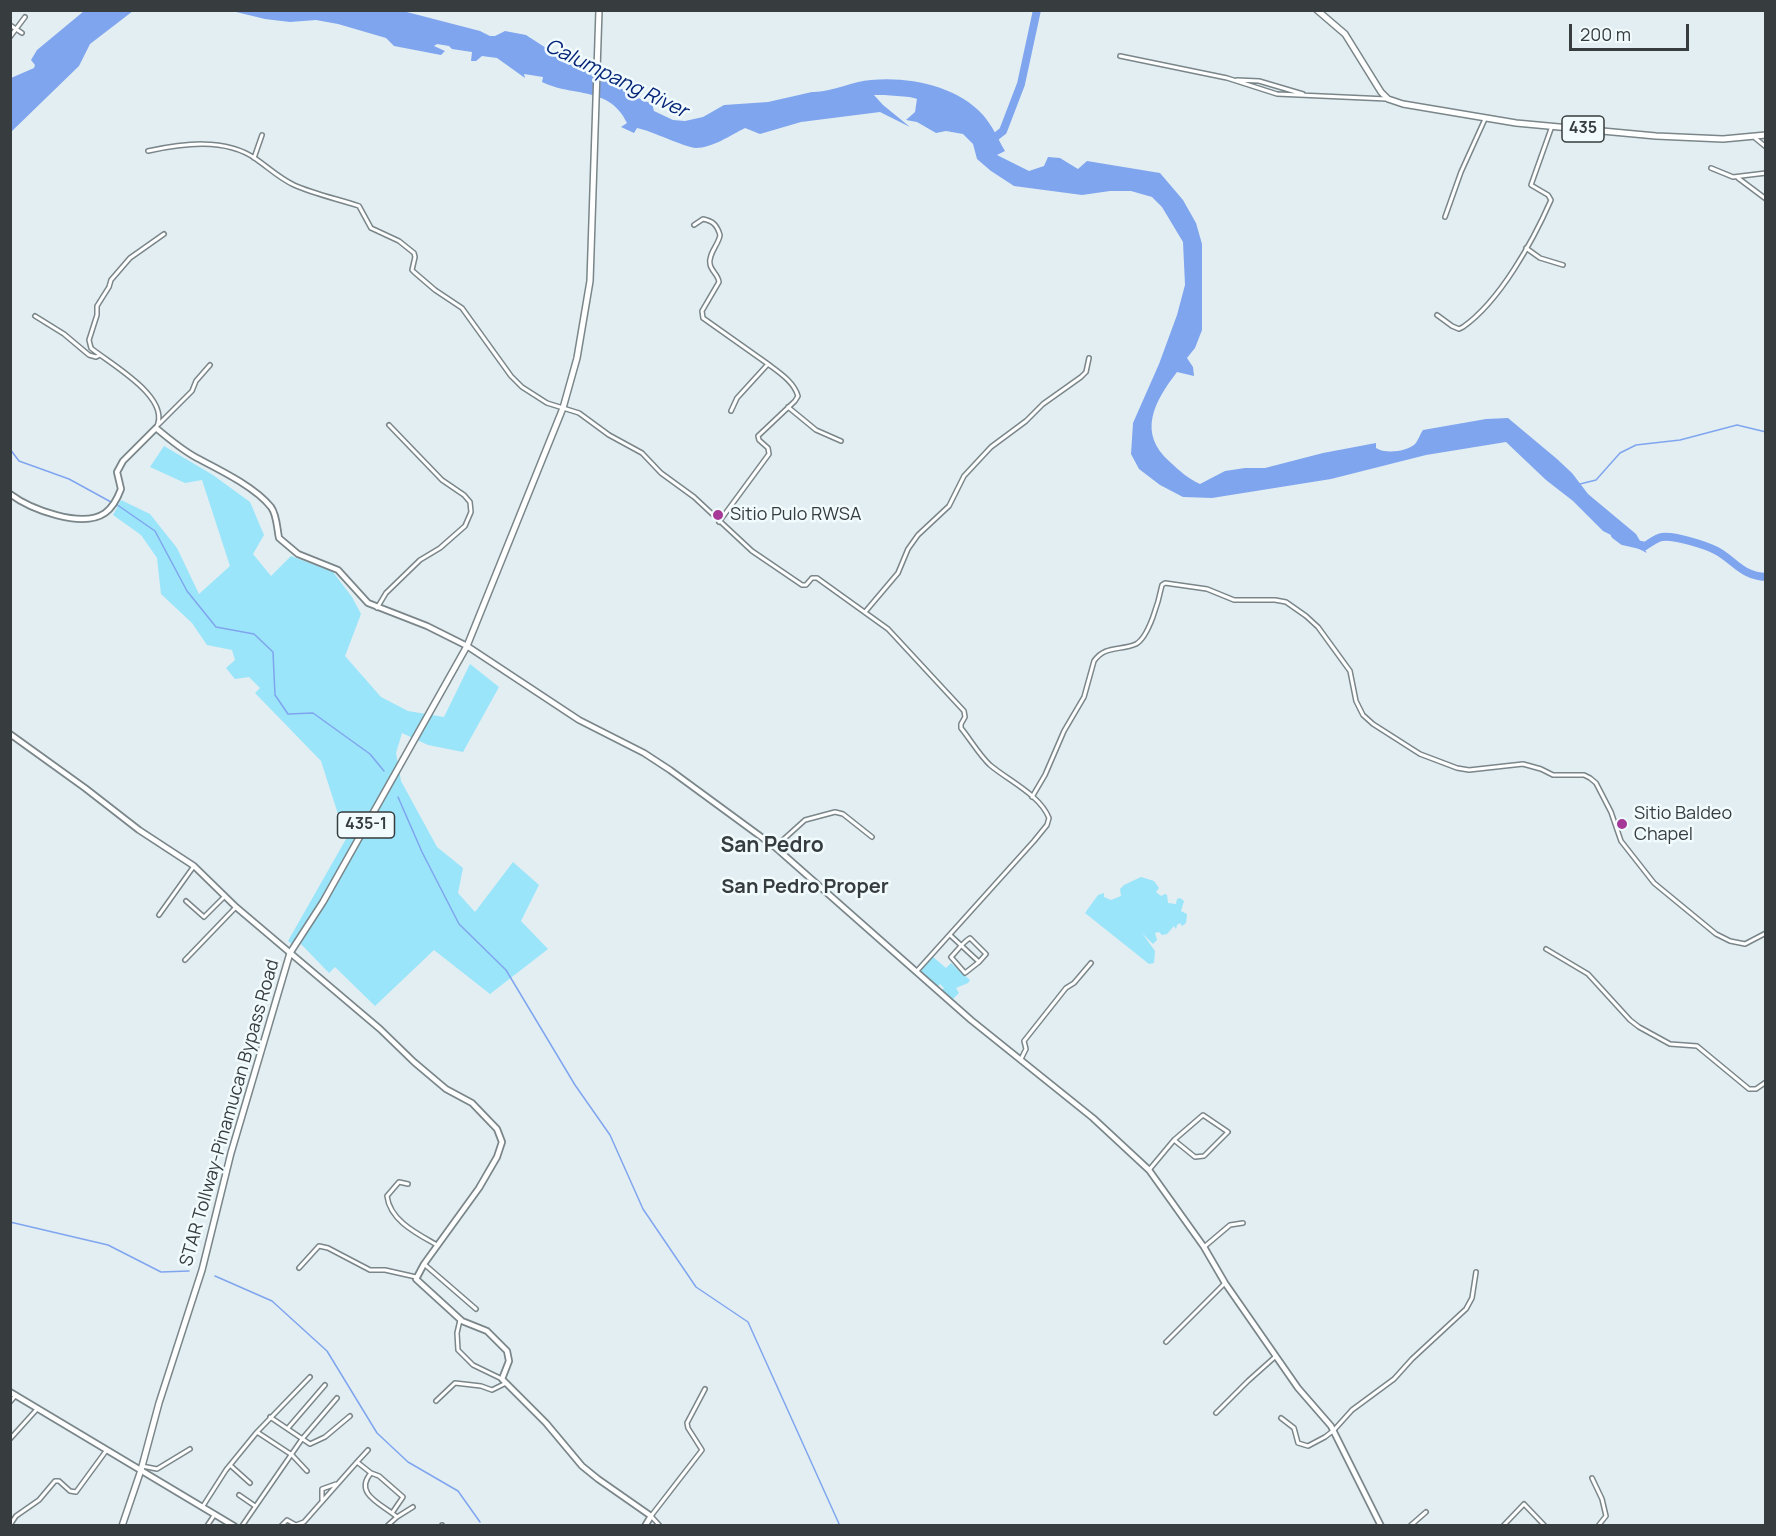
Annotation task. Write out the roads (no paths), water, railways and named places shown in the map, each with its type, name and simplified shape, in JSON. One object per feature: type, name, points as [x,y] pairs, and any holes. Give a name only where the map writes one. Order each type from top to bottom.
[{"type":"main road","name":"STAR Tollway-Pinamucan Bypass Road","points":[[122,1526],[202,1270],[231,1153],[290,953],[323,902],[467,646],[564,408],[577,358],[590,281],[599,10]]},
{"type":"main road","points":[[1317,10],[1345,34],[1374,83],[1388,99]]},
{"type":"main road","name":"435","points":[[1388,99],[1403,104],[1485,119],[1552,126],[1699,139],[1760,136]]},
{"type":"street","points":[[10,37],[25,17]]},
{"type":"street","points":[[10,25],[22,33]]},
{"type":"street","points":[[1120,56],[1232,80],[1277,94],[1388,99]]},
{"type":"street","points":[[1232,80],[1259,81],[1308,96]]},
{"type":"street","points":[[1445,217],[1461,172],[1485,119]]},
{"type":"street","points":[[1437,315],[1459,329],[1466,325],[1501,290],[1551,200],[1548,195],[1532,188],[1531,185],[1552,126]]},
{"type":"street","points":[[254,158],[261,135]]},
{"type":"street","points":[[1760,136],[1766,141]]},
{"type":"street","points":[[1760,136],[1766,147]]},
{"type":"street","points":[[148,152],[190,143],[231,149],[254,158],[272,173],[295,185],[362,208],[371,228],[399,241],[414,253],[414,272],[462,308],[511,376],[522,387],[547,402],[579,413],[609,435],[642,453],[752,551],[804,585],[812,578],[817,578],[888,629],[908,649],[964,711],[965,717],[961,728],[984,759],[1032,797],[1050,818],[1047,825],[916,972]]},
{"type":"street","points":[[1711,168],[1729,176],[1765,174]]},
{"type":"street","points":[[1738,177],[1766,199]]},
{"type":"street","points":[[694,225],[703,219],[710,221],[715,224],[720,235],[710,258],[719,282],[702,311],[703,318],[783,376],[798,396],[758,436],[768,448],[769,454],[719,522]]},
{"type":"street","points":[[164,234],[130,258],[111,280],[98,303],[89,345],[151,394],[157,408],[157,426],[175,444],[196,458],[224,471],[263,500],[272,508],[282,542],[298,554],[338,570],[364,600],[377,608],[427,626],[467,646],[579,720],[644,753],[775,847],[971,1020],[1093,1118],[1149,1170],[1204,1247],[1225,1283],[1298,1388],[1334,1430],[1381,1526]]},
{"type":"street","points":[[1526,248],[1540,258],[1563,265]]},
{"type":"street","points":[[35,316],[64,334],[89,355],[96,357],[100,355]]},
{"type":"street","points":[[865,612],[898,573],[913,542],[949,506],[964,476],[991,447],[1026,421],[1043,404],[1081,377],[1086,372],[1089,358]]},
{"type":"street","points":[[731,411],[737,398],[768,364]]},
{"type":"street","points":[[10,494],[21,502],[59,516],[83,518],[98,516],[110,508],[118,497],[121,489],[117,472],[123,461],[192,392],[196,381],[210,365]]},
{"type":"street","points":[[788,407],[816,430],[841,441]]},
{"type":"street","points":[[377,608],[386,593],[412,567],[440,548],[465,526],[471,512],[470,502],[464,495],[442,480],[389,425]]},
{"type":"street","points":[[1032,797],[1045,776],[1064,731],[1084,697],[1097,655],[1107,650],[1134,645],[1142,640],[1147,632],[1162,585],[1165,583],[1207,589],[1234,600],[1286,602],[1317,627],[1350,671],[1356,701],[1363,715],[1373,724],[1420,754],[1457,768],[1469,770],[1523,764],[1553,775],[1584,775],[1596,783],[1615,819],[1621,841],[1662,891],[1716,934],[1730,940],[1745,944],[1766,933]]},
{"type":"street","points":[[10,734],[86,788],[139,830],[194,866],[236,907],[380,1029],[442,1086],[471,1103],[493,1123],[500,1133],[502,1145],[497,1157],[462,1214],[437,1245],[416,1278]]},
{"type":"street","points":[[775,847],[805,820],[835,812],[843,813],[872,837]]},
{"type":"street","points":[[159,915],[194,866]]},
{"type":"street","points":[[186,902],[204,917],[225,896]]},
{"type":"street","points":[[185,960],[236,907]]},
{"type":"street","points":[[950,935],[979,962]]},
{"type":"street","points":[[970,938],[986,954],[979,962],[965,973],[951,959],[970,938]]},
{"type":"street","points":[[1546,949],[1588,974],[1639,1027],[1670,1044],[1697,1046],[1749,1089],[1756,1089],[1766,1082]]},
{"type":"street","points":[[1021,1059],[1026,1049],[1024,1041],[1066,988],[1074,983],[1091,963]]},
{"type":"street","points":[[1149,1170],[1174,1140],[1203,1115],[1227,1132],[1204,1156],[1199,1158],[1174,1140]]},
{"type":"street","points":[[408,1184],[399,1182],[395,1186],[387,1196],[389,1206],[401,1222],[437,1245]]},
{"type":"street","points":[[1204,1247],[1230,1225],[1243,1223]]},
{"type":"street","points":[[298,1268],[319,1246],[328,1248],[370,1270],[385,1270],[416,1278],[424,1289],[460,1320],[487,1331],[507,1352],[509,1361],[504,1381],[492,1390],[481,1386],[455,1383],[436,1401]]},
{"type":"street","points":[[424,1264],[476,1309]]},
{"type":"street","points":[[1281,1418],[1293,1426],[1298,1443],[1304,1446],[1314,1444],[1334,1430],[1352,1410],[1394,1380],[1412,1359],[1466,1309],[1472,1298],[1476,1272]]},
{"type":"street","points":[[1166,1342],[1225,1283]]},
{"type":"street","points":[[460,1320],[457,1333],[458,1350],[473,1365],[504,1381],[546,1423],[582,1466],[651,1516],[660,1526]]},
{"type":"street","points":[[1216,1413],[1276,1356]]},
{"type":"street","points":[[202,1507],[230,1465],[257,1432],[310,1377]]},
{"type":"street","points":[[288,1428],[325,1385]]},
{"type":"street","points":[[645,1526],[702,1450],[687,1423],[705,1389]]},
{"type":"street","points":[[10,1401],[13,1393],[142,1468],[234,1526]]},
{"type":"street","points":[[242,1526],[302,1439],[337,1398]]},
{"type":"street","points":[[10,1439],[38,1408]]},
{"type":"street","points":[[270,1417],[313,1444],[326,1437],[350,1416]]},
{"type":"street","points":[[257,1432],[292,1455],[307,1471]]},
{"type":"street","points":[[10,1526],[16,1516],[39,1500],[56,1482],[59,1481],[70,1491],[76,1492],[107,1449]]},
{"type":"street","points":[[142,1468],[157,1469],[190,1449]]},
{"type":"street","points":[[280,1526],[287,1520],[296,1525],[304,1522],[368,1450]]},
{"type":"street","points":[[357,1462],[379,1476],[403,1497],[392,1513]]},
{"type":"street","points":[[230,1465],[250,1483]]},
{"type":"street","points":[[372,1473],[364,1483],[366,1491],[397,1517]]},
{"type":"street","points":[[1592,1478],[1606,1509],[1606,1516],[1598,1526]]},
{"type":"street","points":[[322,1501],[324,1486],[338,1484]]},
{"type":"street","points":[[239,1495],[255,1506]]},
{"type":"street","points":[[1503,1526],[1524,1504],[1545,1526]]},
{"type":"street","points":[[387,1526],[413,1507]]},
{"type":"street","points":[[1410,1526],[1426,1512]]},
{"type":"street","points":[[207,1526],[215,1514]]},
{"type":"street","points":[[304,1522],[308,1526]]},
{"type":"waterway","points":[[990,141],[1003,131],[1021,84],[1037,10]]},
{"type":"waterway","points":[[1580,484],[1596,480],[1620,453],[1636,445],[1680,440],[1737,425],[1766,432]]},
{"type":"waterway","points":[[10,449],[19,461],[69,479],[111,502]]},
{"type":"waterway","points":[[116,504],[155,531],[187,591],[216,627],[254,634],[273,652],[275,695],[288,714],[313,713],[370,754],[384,771]]},
{"type":"waterway","name":"Calumpang River","points":[[1615,535],[1623,541],[1645,546],[1662,537],[1690,541],[1717,551],[1751,574],[1766,577]]},
{"type":"waterway","points":[[398,797],[422,852],[459,924],[506,970],[575,1085],[610,1135],[643,1209],[696,1287],[748,1322],[840,1526]]},
{"type":"waterway","points":[[10,1222],[108,1245],[161,1272],[189,1271]]},
{"type":"waterway","points":[[215,1276],[272,1301],[327,1351],[377,1433],[408,1462],[458,1491],[480,1522]]},
{"type":"place","name":"Sitio Pulo RWSA","points":[[718,515]]},
{"type":"place","name":"Sitio Baldeo Chapel","points":[[1622,824]]},
{"type":"district","name":"San Pedro","points":[[772,846]]},
{"type":"district","name":"San Pedro Proper","points":[[805,887]]}]
